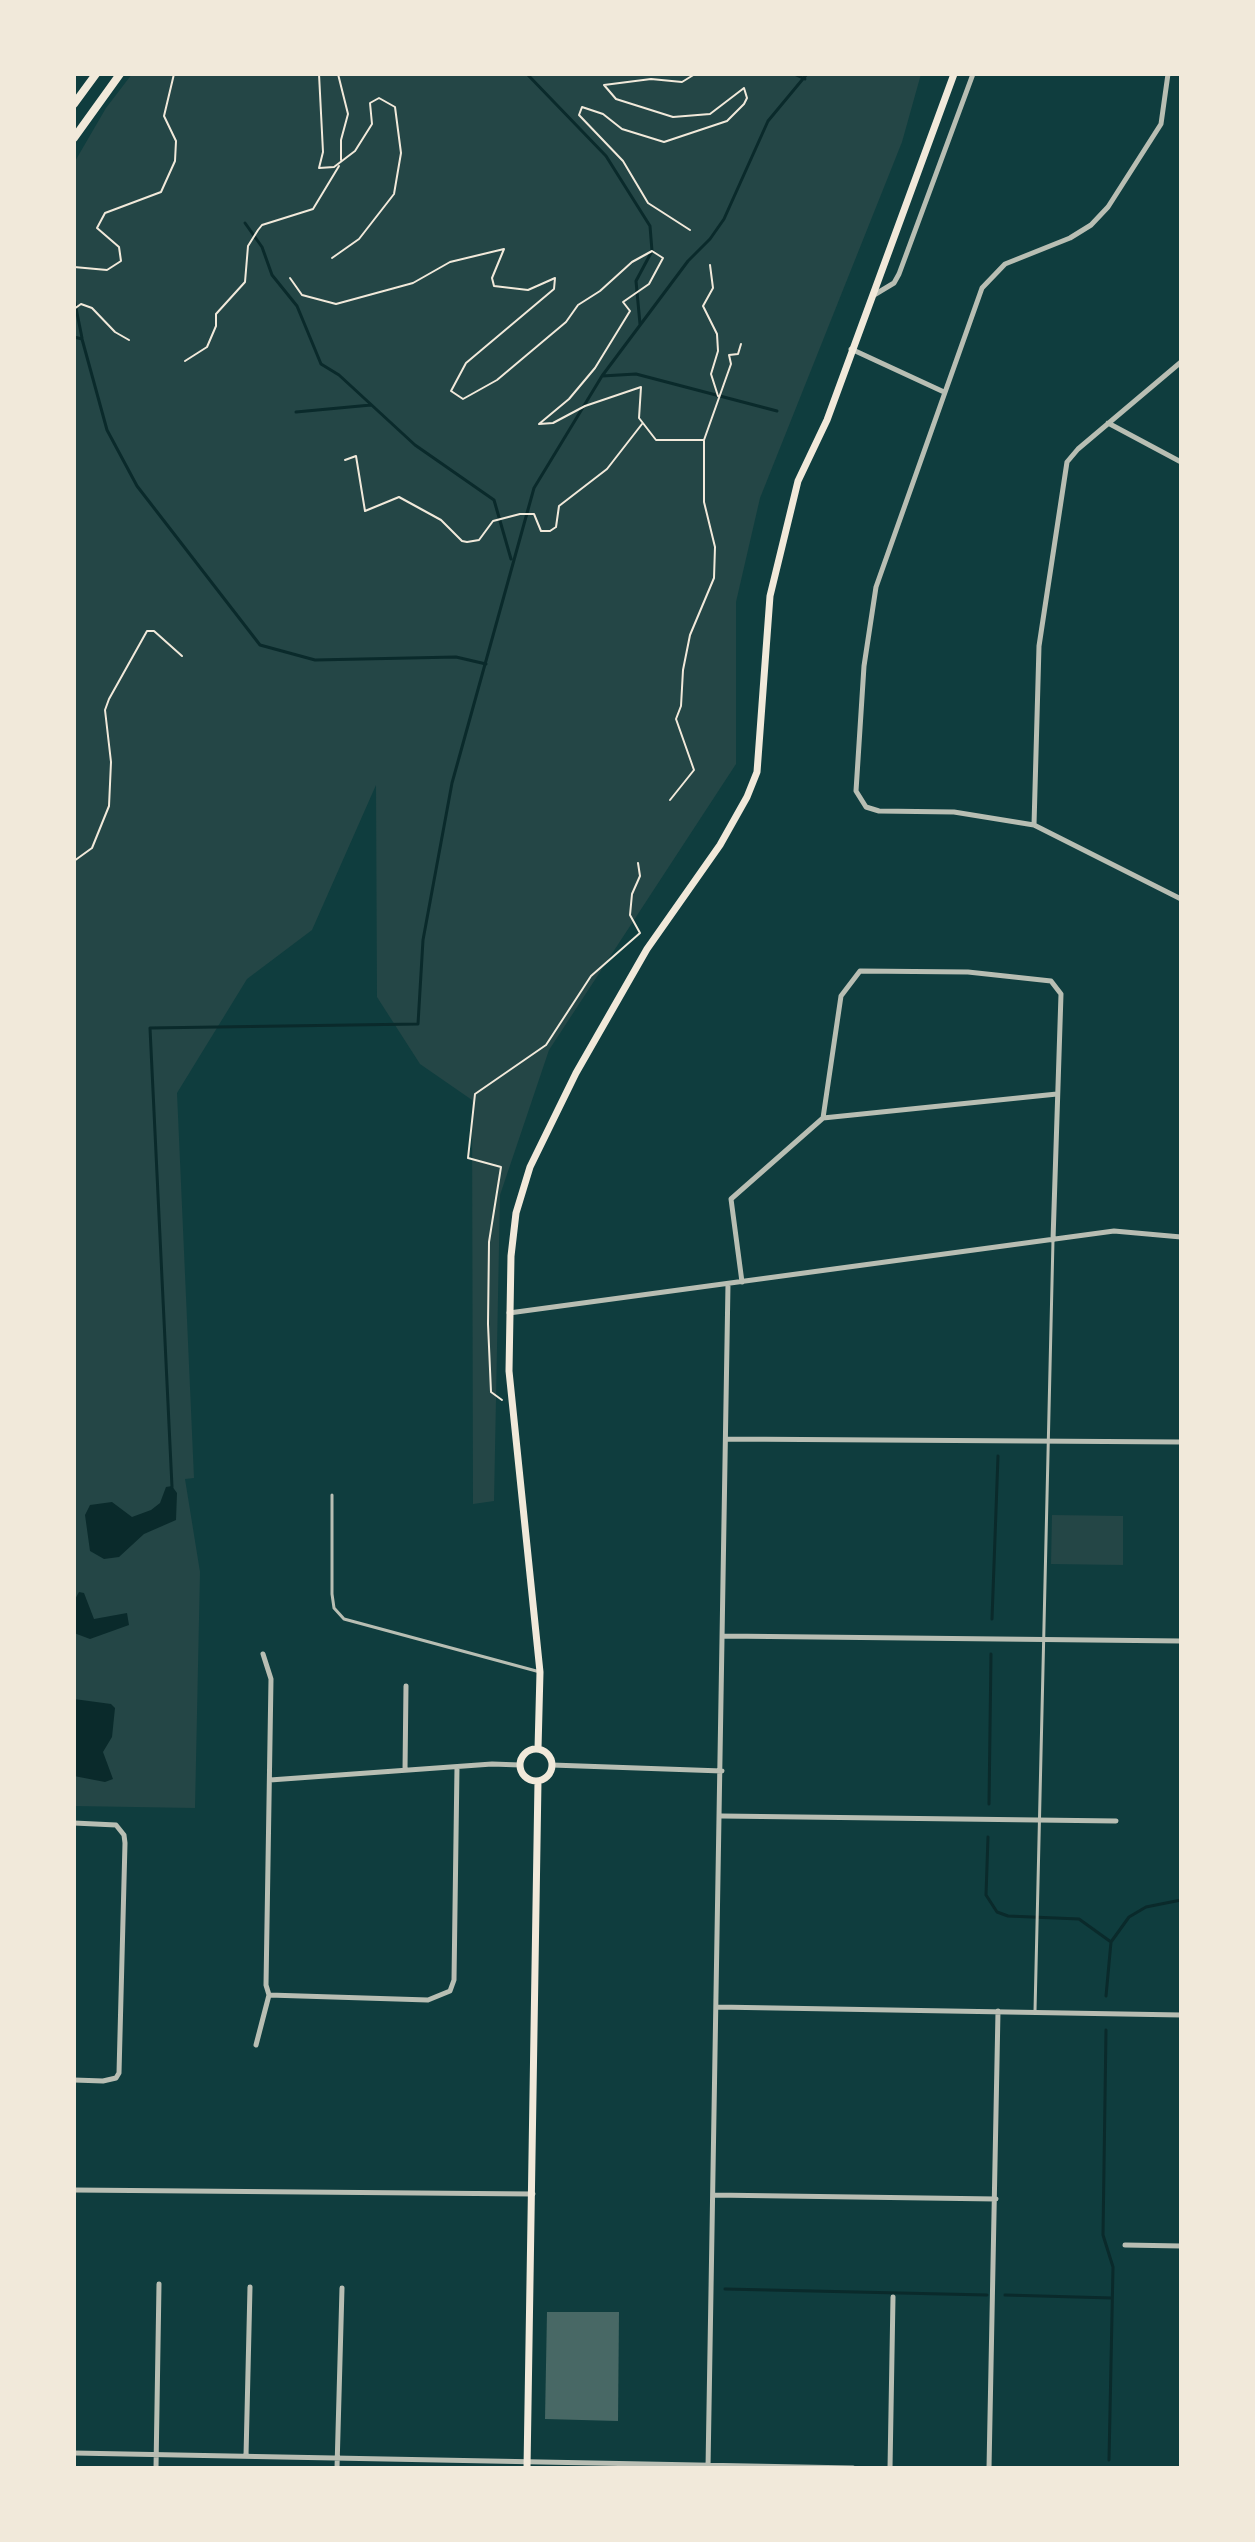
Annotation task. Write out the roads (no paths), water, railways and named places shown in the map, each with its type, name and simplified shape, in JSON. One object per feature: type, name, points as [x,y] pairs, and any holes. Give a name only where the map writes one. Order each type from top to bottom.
[{"type":"highway","points":[[74,104],[96,74]]},
{"type":"highway","points":[[74,138],[120,74]]},
{"type":"main road","points":[[538,1749],[540,1672],[512,1407],[509,1313],[516,1213],[530,1167],[576,1073],[647,949],[720,845],[757,772],[770,596],[798,481],[827,420],[954,74]]},
{"type":"main road","points":[[538,1749],[548,1755],[552,1765],[548,1776],[538,1781],[526,1777],[520,1765],[526,1753],[538,1749]]},
{"type":"main road","points":[[527,2464],[538,1781]]},
{"type":"street","points":[[871,297],[894,283],[899,274],[973,74]]},
{"type":"street","points":[[1168,74],[1161,124],[1108,207],[1091,225],[1070,238],[1005,264],[982,288],[876,587],[864,666],[856,791],[866,807],[879,811],[954,812],[1034,825],[1181,899]]},
{"type":"street","points":[[851,349],[944,392]]},
{"type":"street","points":[[1034,825],[1039,646],[1067,462],[1181,362]]},
{"type":"street","points":[[1108,423],[1181,462]]},
{"type":"street","points":[[823,1118],[841,996],[860,971],[968,972],[1051,981],[1061,994],[1053,1240]]},
{"type":"street","points":[[742,1282],[731,1199],[823,1118],[1057,1094]]},
{"type":"street","points":[[509,1313],[1114,1231],[1181,1237]]},
{"type":"street","points":[[708,2467],[722,1816],[728,1284]]},
{"type":"street","points":[[727,1439],[1181,1442]]},
{"type":"street","points":[[724,1636],[1181,1641]]},
{"type":"street","points":[[256,2045],[269,1995],[266,1985],[271,1679],[263,1654]]},
{"type":"street","points":[[405,1770],[406,1686]]},
{"type":"street","points":[[270,1780],[520,1765]]},
{"type":"street","points":[[552,1765],[722,1771]]},
{"type":"street","points":[[269,1995],[428,2000],[450,1991],[454,1980],[457,1767]]},
{"type":"street","points":[[722,1816],[1116,1821]]},
{"type":"street","points":[[74,1823],[121,1828],[125,1843],[121,2067],[116,2078],[74,2080]]},
{"type":"street","points":[[717,2007],[1181,2015]]},
{"type":"street","points":[[989,2468],[998,2011]]},
{"type":"street","points":[[74,2190],[533,2194]]},
{"type":"street","points":[[713,2195],[996,2199]]},
{"type":"street","points":[[1125,2245],[1181,2246]]},
{"type":"street","points":[[156,2468],[159,2284]]},
{"type":"street","points":[[246,2456],[250,2287]]},
{"type":"street","points":[[337,2468],[342,2288]]},
{"type":"street","points":[[890,2468],[893,2297]]},
{"type":"street","points":[[74,2453],[853,2468]]},
{"type":"lane","points":[[1035,2011],[1053,1240]]},
{"type":"lane","points":[[332,1495],[332,1594],[334,1608],[344,1619],[540,1672]]},
{"type":"waterway","points":[[527,74],[606,156],[650,226],[652,251],[636,281],[640,324]]},
{"type":"waterway","points":[[794,74],[805,79]]},
{"type":"waterway","points":[[172,1487],[150,1028],[418,1024],[423,940],[452,783],[534,488],[602,376],[688,261],[724,219],[768,121],[807,74]]},
{"type":"waterway","points":[[245,223],[262,247],[272,275],[297,306],[321,364],[339,375],[415,445],[494,500],[511,559]]},
{"type":"waterway","points":[[74,298],[82,338]]},
{"type":"waterway","points":[[74,337],[82,339],[107,430],[137,486],[260,645],[315,660],[456,657],[486,664]]},
{"type":"waterway","points":[[602,376],[636,374],[777,411]]},
{"type":"waterway","points":[[296,412],[371,405]]},
{"type":"waterway","points":[[992,1619],[998,1456]]},
{"type":"waterway","points":[[989,1804],[991,1654]]},
{"type":"waterway","points":[[988,1837],[986,1895],[997,1912],[1008,1916],[1079,1919],[1111,1942]]},
{"type":"waterway","points":[[1106,1996],[1111,1942],[1129,1917],[1146,1907],[1181,1900]]},
{"type":"waterway","points":[[1106,2030],[1103,2235],[1113,2267],[1109,2460]]},
{"type":"waterway","points":[[725,2289],[987,2295]]},
{"type":"waterway","points":[[1005,2295],[1112,2298]]}]
